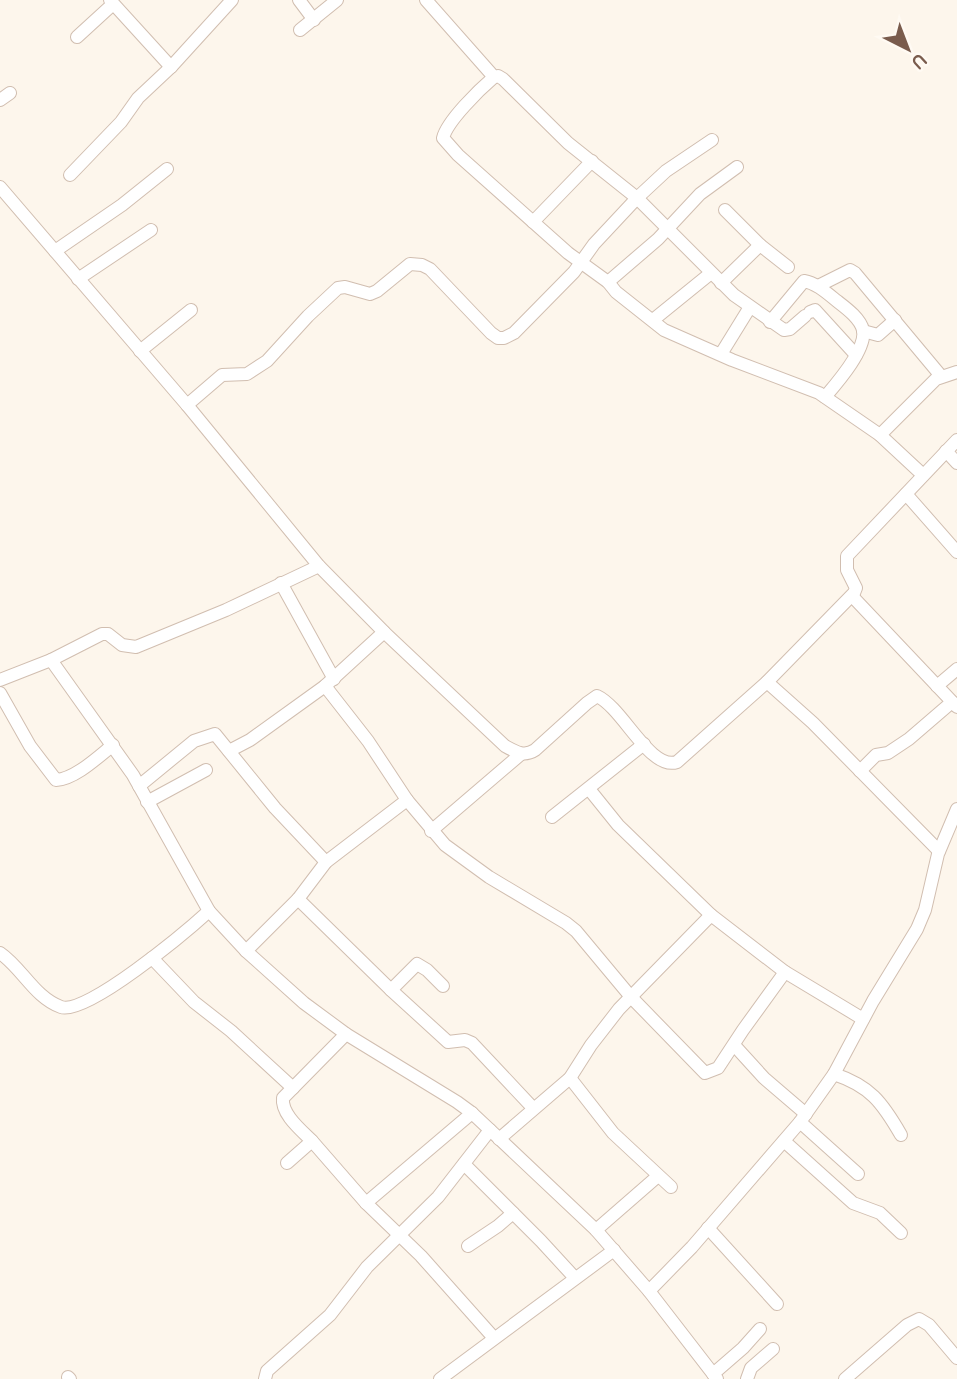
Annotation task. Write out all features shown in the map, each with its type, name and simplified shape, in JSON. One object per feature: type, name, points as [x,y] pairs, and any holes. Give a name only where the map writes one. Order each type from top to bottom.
[{"type":"street","points":[[70,175],[121,122],[138,98],[171,67],[232,0]]},
{"type":"street","points":[[299,0],[314,20]]},
{"type":"street","points":[[300,30],[337,0]]},
{"type":"street","points":[[426,0],[494,77]]},
{"type":"street","points":[[77,37],[111,2],[171,67]]},
{"type":"street","points":[[856,355],[815,310],[788,330],[784,330],[750,307],[721,283],[637,198],[568,143],[498,76],[460,113],[444,134],[443,138],[458,155],[533,222],[653,320],[675,335],[825,397],[880,435],[923,475]]},
{"type":"street","points":[[187,405],[222,375],[247,374],[260,366],[338,288],[345,287],[370,294],[410,264],[422,265],[452,291],[491,334],[504,338],[514,333],[574,272],[594,244],[637,198],[666,171],[712,140]]},
{"type":"street","points":[[533,222],[592,161]]},
{"type":"street","points":[[608,282],[649,247],[700,194],[737,166]]},
{"type":"street","points":[[55,251],[122,205],[167,169]]},
{"type":"street","points":[[0,187],[187,405],[319,566],[384,632],[505,746],[521,754],[535,750],[597,696],[619,713],[643,744],[661,761],[671,764],[677,762],[767,682],[852,596],[856,588],[847,570],[846,556],[957,440]]},
{"type":"street","points":[[725,210],[760,245],[788,267]]},
{"type":"street","points":[[78,279],[151,230]]},
{"type":"street","points":[[721,283],[760,245]]},
{"type":"street","points":[[818,286],[850,270],[859,275],[941,376]]},
{"type":"street","points":[[653,320],[711,273]]},
{"type":"street","points":[[770,321],[804,281],[818,286],[846,308],[859,323],[863,331],[856,355],[825,397]]},
{"type":"street","points":[[720,354],[750,307]]},
{"type":"street","points":[[829,325],[846,308]]},
{"type":"street","points":[[140,351],[191,310]]},
{"type":"street","points":[[863,331],[878,335],[895,320]]},
{"type":"street","points":[[880,435],[933,381],[957,372]]},
{"type":"street","points":[[946,451],[957,463]]},
{"type":"street","points":[[906,494],[957,552]]},
{"type":"street","points":[[0,680],[51,660],[102,634],[108,634],[121,645],[130,648],[146,643],[226,610],[319,566]]},
{"type":"street","points":[[281,583],[330,682],[407,800],[432,831],[467,863],[576,931],[631,998],[705,1073],[718,1068],[785,972]]},
{"type":"street","points":[[852,596],[954,705],[888,753],[877,755],[860,771]]},
{"type":"street","points":[[229,751],[250,740],[330,682],[384,632]]},
{"type":"street","points":[[51,660],[113,745],[139,786],[209,911],[246,951],[304,1003],[346,1034],[472,1113],[596,1230],[649,1292],[715,1377],[760,1329]]},
{"type":"street","points":[[937,686],[957,669]]},
{"type":"street","points":[[767,682],[813,723],[939,851]]},
{"type":"street","points":[[0,693],[25,738],[56,780],[61,780],[84,766],[113,745]]},
{"type":"street","points":[[139,786],[194,741],[217,735],[275,808],[326,862]]},
{"type":"street","points":[[552,817],[643,744]]},
{"type":"street","points":[[432,831],[521,754]]},
{"type":"street","points":[[147,802],[206,770]]},
{"type":"street","points":[[589,789],[618,825],[711,915],[785,972],[863,1019]]},
{"type":"street","points":[[246,951],[298,899],[326,862],[407,800]]},
{"type":"street","points":[[649,1292],[784,1141],[834,1073],[917,929],[925,910],[939,851],[957,809]]},
{"type":"street","points":[[298,899],[448,1042],[465,1040],[472,1043],[533,1108]]},
{"type":"street","points":[[0,953],[44,996],[64,1008],[71,1008],[96,997],[152,958],[209,911]]},
{"type":"street","points":[[265,1379],[267,1371],[330,1314],[367,1267],[401,1236],[494,1134],[533,1108],[570,1078],[601,1032],[711,915]]},
{"type":"street","points":[[152,958],[194,1002],[231,1031],[293,1088]]},
{"type":"street","points":[[391,990],[416,964],[428,970],[443,986]]},
{"type":"street","points":[[346,1034],[283,1098],[284,1108],[366,1203],[401,1236],[494,1338]]},
{"type":"street","points":[[734,1045],[858,1174]]},
{"type":"street","points":[[834,1073],[859,1083],[872,1093],[887,1110],[901,1135]]},
{"type":"street","points":[[570,1078],[613,1133],[671,1187]]},
{"type":"street","points":[[366,1203],[472,1113]]},
{"type":"street","points":[[287,1163],[312,1141]]},
{"type":"street","points":[[784,1141],[853,1203],[880,1213],[901,1233]]},
{"type":"street","points":[[464,1164],[575,1278]]},
{"type":"street","points":[[596,1230],[658,1176]]},
{"type":"street","points":[[468,1246],[513,1213]]},
{"type":"street","points":[[708,1228],[778,1304]]},
{"type":"street","points":[[440,1379],[614,1250]]},
{"type":"street","points":[[845,1379],[915,1320],[923,1320],[957,1358]]},
{"type":"street","points":[[747,1379],[751,1368],[773,1349]]}]
